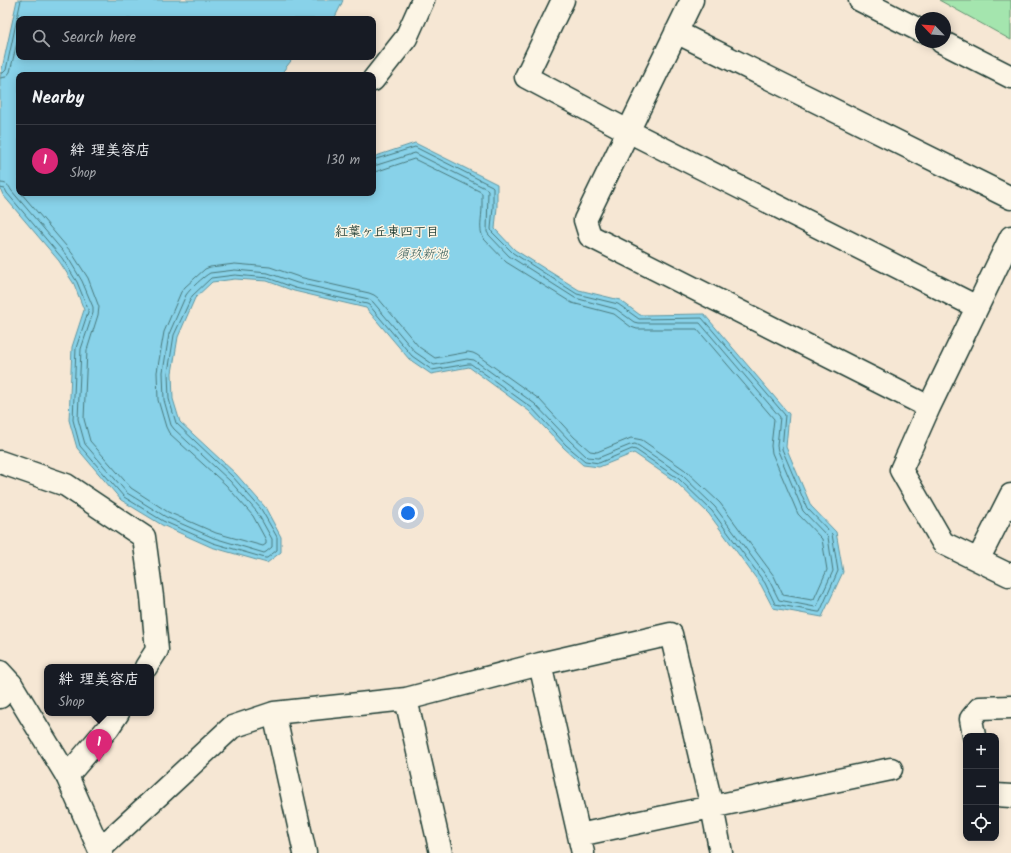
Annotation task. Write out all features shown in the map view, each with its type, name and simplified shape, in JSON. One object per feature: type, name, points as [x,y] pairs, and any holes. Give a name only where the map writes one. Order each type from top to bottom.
[{"type":"street","points":[[376,76],[406,38],[423,0]]},
{"type":"street","points":[[563,0],[526,77],[628,131],[977,307]]},
{"type":"street","points":[[692,0],[584,220],[590,236],[930,407]]},
{"type":"street","points":[[860,0],[915,28]]},
{"type":"street","points":[[676,32],[1011,198]]},
{"type":"street","points":[[951,47],[1011,77]]},
{"type":"street","points":[[1011,237],[901,470],[943,543],[1009,575],[1011,574]]},
{"type":"street","points":[[0,462],[66,485],[144,537],[157,650],[148,664]]},
{"type":"street","points":[[978,560],[1011,495]]},
{"type":"street","points":[[4,684],[67,776],[100,851],[232,727],[274,713],[406,699],[540,664],[671,634],[712,807],[721,853]]},
{"type":"street","points":[[540,664],[581,844],[712,807],[891,769]]},
{"type":"street","points":[[406,699],[441,853]]},
{"type":"street","points":[[973,733],[971,719],[980,708],[1011,707]]},
{"type":"street","points":[[274,713],[305,853]]},
{"type":"street","points":[[67,776],[108,728],[116,716]]},
{"type":"street","points":[[999,795],[1011,796]]},
{"type":"green space","points":[[939,0],[1011,0],[1011,40]]},
{"type":"water","name":"須玖新池","points":[[17,0],[343,0],[336,16],[16,16],[16,60],[292,60],[282,72],[16,72],[16,196],[376,196],[376,156],[415,143],[497,184],[495,229],[515,250],[579,290],[620,300],[640,315],[704,314],[789,414],[786,447],[811,506],[836,532],[843,572],[822,617],[773,608],[761,585],[709,514],[676,482],[634,453],[599,467],[583,465],[564,448],[529,411],[469,367],[431,374],[409,359],[366,308],[294,291],[267,281],[235,279],[212,282],[195,298],[178,337],[172,373],[173,399],[180,422],[236,474],[265,507],[281,537],[281,552],[267,563],[211,547],[162,525],[121,500],[77,448],[69,420],[72,347],[84,310],[74,284],[59,261],[3,195],[0,188],[0,78]]},
{"type":"place","name":"絆 理美容店","points":[[99,762]]},
{"type":"district","name":"紅葉ヶ丘東四丁目","points":[[387,232]]}]
